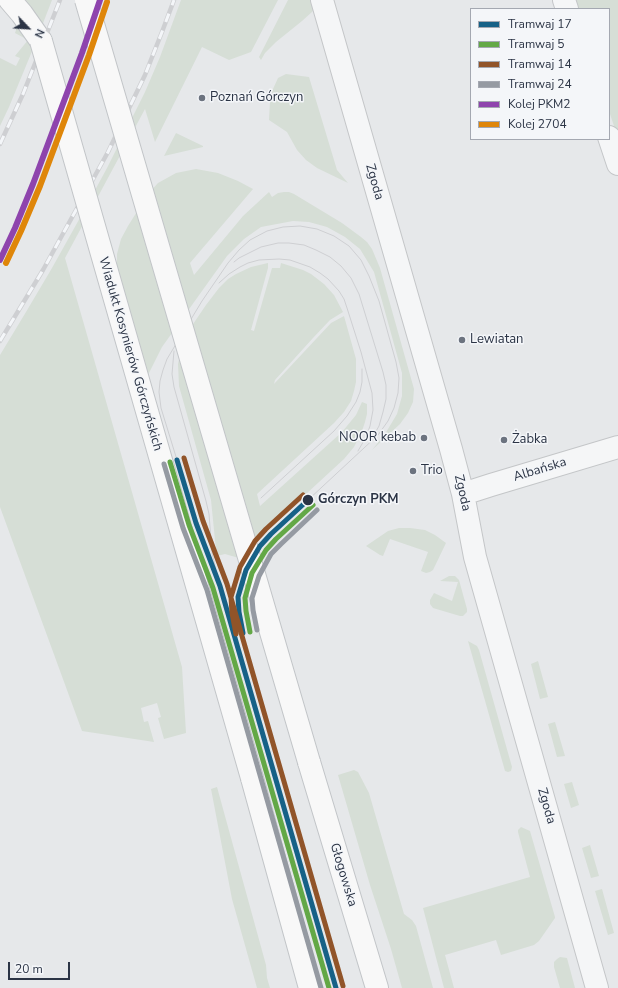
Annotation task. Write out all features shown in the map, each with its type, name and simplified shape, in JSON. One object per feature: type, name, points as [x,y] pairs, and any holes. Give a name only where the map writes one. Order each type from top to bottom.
[{"type":"main road","points":[[10,0],[41,41]]},
{"type":"main road","name":"Wiadukt Kosynierów Górczyńskich","points":[[29,0],[252,778],[310,988]]},
{"type":"main road","name":"Głogowska","points":[[86,0],[308,762],[377,988]]},
{"type":"street","name":"Zgoda","points":[[322,0],[449,442],[463,494],[475,557],[597,988]]},
{"type":"street","points":[[610,140],[618,164]]},
{"type":"street","name":"Albańska","points":[[463,494],[618,447]]},
{"type":"shaded area","points":[[26,0],[52,0],[0,126],[0,58],[16,66],[20,58],[15,56],[28,40],[15,33]]},
{"type":"shaded area","points":[[181,0],[278,0],[251,52],[229,60],[202,47],[155,142],[145,109],[65,258],[182,667],[186,733],[164,739],[158,718],[161,717],[157,703],[141,708],[144,722],[148,721],[154,742],[82,731],[0,507],[0,355],[52,268],[107,168],[145,92],[160,57]]},
{"type":"shaded area","points":[[288,0],[312,0],[314,9],[276,42],[265,53],[261,60],[259,57]]},
{"type":"shaded area","points":[[572,0],[618,0],[618,138],[610,114],[610,8],[575,8]]},
{"type":"shaded area","points":[[286,74],[309,77],[337,170],[348,183],[317,168],[306,160],[297,150],[287,132],[269,120],[270,101],[273,89],[278,78]]},
{"type":"shaded area","points":[[176,133],[203,146],[203,147],[164,156]]},
{"type":"shaded area","points":[[196,169],[218,173],[253,189],[190,263],[194,275],[243,216],[269,192],[272,197],[278,193],[284,192],[294,194],[342,223],[367,242],[372,249],[380,268],[414,389],[413,402],[408,413],[400,424],[372,450],[385,434],[397,414],[402,396],[402,373],[374,272],[360,249],[345,237],[327,227],[309,222],[293,221],[261,227],[244,239],[227,256],[162,347],[148,375],[117,268],[117,254],[121,239],[128,226],[148,194],[158,183],[176,173]]},
{"type":"shaded area","points":[[268,263],[268,268],[251,330],[254,331],[272,268],[280,268],[281,263],[303,270],[324,284],[334,295],[343,312],[330,320],[275,380],[274,384],[331,323],[344,316],[356,359],[356,382],[351,401],[344,412],[257,494],[260,506],[342,432],[356,415],[362,402],[367,404],[367,414],[362,431],[354,447],[344,459],[267,530],[257,542],[246,560],[225,554],[217,556],[211,500],[179,386],[178,364],[182,346],[189,330],[219,288],[228,279],[236,274],[251,267]]},
{"type":"shaded area","points":[[399,528],[425,530],[446,543],[433,570],[426,573],[421,571],[428,552],[390,539],[383,556],[366,546],[388,531]]},
{"type":"shaded area","points":[[449,576],[455,576],[459,580],[467,609],[467,612],[463,616],[433,608],[430,604],[430,600],[434,593],[452,601],[458,582],[440,581]]},
{"type":"shaded area","points":[[468,641],[477,646],[479,650],[512,767],[511,771],[508,772],[505,771]]},
{"type":"shaded area","points":[[538,661],[548,697],[540,699],[531,664]]},
{"type":"shaded area","points":[[555,722],[565,756],[557,757],[548,724]]},
{"type":"shaded area","points":[[354,770],[358,772],[369,793],[404,914],[412,920],[416,926],[433,988],[402,988],[338,775]]},
{"type":"shaded area","points":[[572,782],[579,805],[571,808],[564,784]]},
{"type":"shaded area","points":[[217,787],[266,965],[267,978],[270,988],[257,988],[232,899],[211,789]]},
{"type":"shaded area","points":[[521,827],[530,831],[555,918],[539,941],[534,945],[501,955],[496,940],[445,955],[454,988],[444,988],[423,908],[530,877],[518,832]]},
{"type":"shaded area","points":[[590,845],[599,876],[591,878],[582,848]]},
{"type":"shaded area","points":[[602,889],[614,933],[608,935],[595,891]]},
{"type":"shaded area","points":[[560,957],[567,958],[575,988],[560,988],[554,962]]},
{"type":"tram line","points":[[177,460],[161,408],[159,392],[160,381],[167,359],[202,301],[228,263],[250,240],[267,231],[283,227],[300,226],[317,229],[334,236],[349,246],[361,260],[379,301],[399,378],[398,393],[394,408],[388,421],[378,435],[308,500]]},
{"type":"tram line","points":[[234,262],[261,247],[278,243],[304,245],[330,257],[341,266],[351,278],[359,294],[386,385],[386,399],[379,426],[375,433]]},
{"type":"tram line","points":[[219,283],[229,274],[248,263],[259,260],[279,259],[290,260],[310,267],[328,279],[339,291],[347,308],[372,393],[373,410],[370,426],[358,451]]},
{"type":"tram line","points":[[174,351],[172,374],[174,387],[206,501],[209,514],[212,553],[220,586]]},
{"type":"tram line","points":[[261,498],[334,431],[347,416],[356,402],[360,392],[362,369]]},
{"type":"tram line","name":"14","points":[[184,458],[203,521],[227,584],[343,986]]},
{"type":"tram line","name":"17","points":[[177,460],[196,523],[220,586],[336,988]]},
{"type":"tram line","name":"5","points":[[170,462],[189,525],[213,588],[329,988]]},
{"type":"tram line","name":"24","points":[[164,464],[183,528],[207,590],[321,988]]},
{"type":"tram line","name":"14","points":[[236,634],[231,597],[240,567],[255,541],[303,495]]},
{"type":"tram line","name":"17","points":[[243,633],[238,597],[246,570],[260,546],[308,500]]},
{"type":"tram line","name":"5","points":[[250,632],[245,598],[252,573],[266,550],[313,505]]},
{"type":"tram line","name":"24","points":[[257,630],[252,598],[259,576],[271,554],[317,510]]},
{"type":"railway","points":[[0,144],[23,94],[60,0]]},
{"type":"railway","points":[[0,341],[43,270],[108,152],[145,75],[174,0]]},
{"type":"rail line","name":"PKM2","points":[[0,260],[33,184],[82,53],[100,0]]},
{"type":"rail line","name":"2704","points":[[6,263],[40,186],[89,55],[107,2]]},
{"type":"place","name":"Poznań Górczyn","points":[[202,98]]},
{"type":"place","name":"Lewiatan","points":[[462,340]]},
{"type":"place","name":"NOOR kebab","points":[[424,438]]},
{"type":"place","name":"Żabka","points":[[504,440]]},
{"type":"place","name":"Trio","points":[[413,471]]},
{"type":"place","name":"Górczyn PKM","points":[[308,500]]}]
